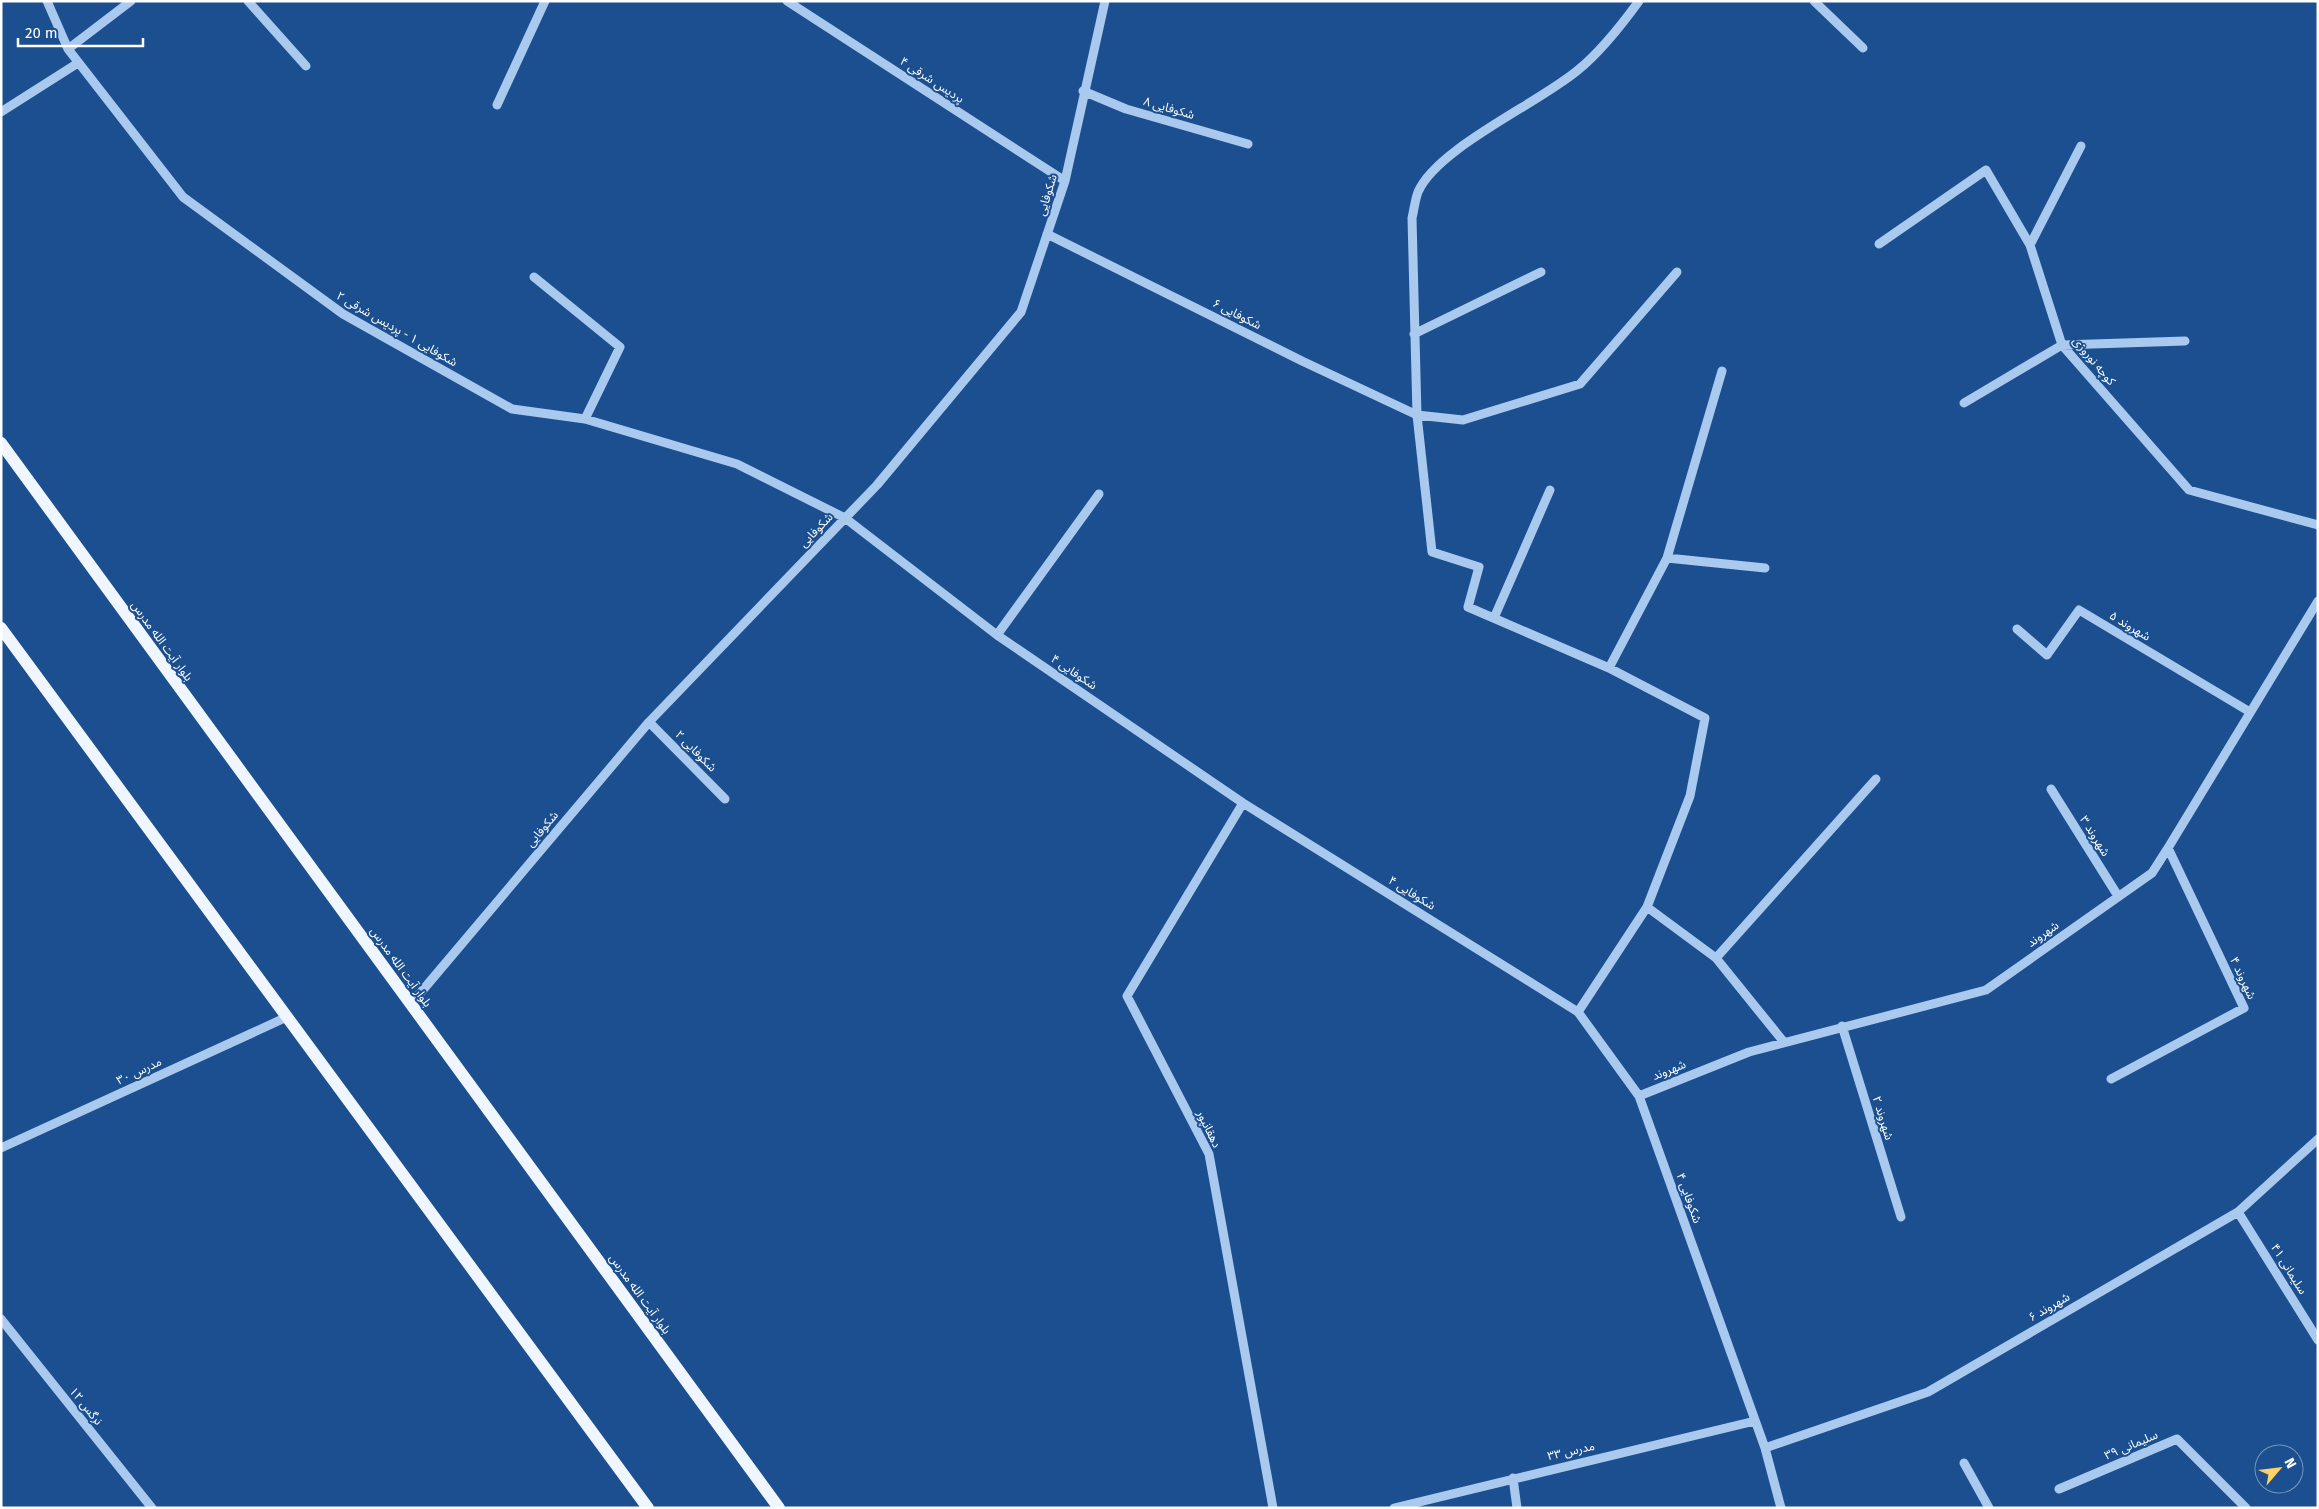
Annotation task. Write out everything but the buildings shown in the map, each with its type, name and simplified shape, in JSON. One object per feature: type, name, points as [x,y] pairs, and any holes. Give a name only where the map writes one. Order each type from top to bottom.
[{"type":"main road","name":"بلوار آیت الله مدرس","points":[[1,443],[780,1508]]},
{"type":"main road","points":[[1,628],[648,1508]]},
{"type":"street","name":"شکوفایی ۱ - پردیس شرقی ۲","points":[[47,1],[68,49],[183,197],[343,314],[512,409],[585,420],[737,464],[845,518]]},
{"type":"street","points":[[68,49],[131,1]]},
{"type":"street","points":[[248,1],[306,66]]},
{"type":"street","points":[[497,105],[545,1]]},
{"type":"street","name":"پردیس شرقی ۴","points":[[786,1],[1065,181]]},
{"type":"street","name":"شکوفایی","points":[[411,1004],[649,722],[877,485],[1021,312],[1065,181],[1105,1]]},
{"type":"street","points":[[1578,1012],[1647,907],[1690,796],[1705,718],[1609,668],[1468,607],[1479,566],[1432,552],[1417,415],[1412,218],[1418,192],[1434,170],[1453,154],[1578,70],[1627,18],[1639,1]]},
{"type":"street","points":[[1814,1],[1862,48]]},
{"type":"street","points":[[1,112],[78,62]]},
{"type":"street","name":"شکوفایی ۸","points":[[1084,92],[1126,109],[1248,144]]},
{"type":"street","points":[[2030,245],[2081,146]]},
{"type":"street","name":"کوچه نوروزی","points":[[1880,244],[1986,170],[2030,245],[2062,345],[2189,490],[2318,525]]},
{"type":"street","name":"شکوفایی ۶","points":[[1048,234],[1302,361],[1417,415],[1463,420],[1580,384],[1677,272]]},
{"type":"street","points":[[1414,334],[1540,272]]},
{"type":"street","points":[[534,278],[620,347],[585,420]]},
{"type":"street","points":[[1964,403],[2062,345],[2185,341]]},
{"type":"street","points":[[1609,668],[1667,558],[1722,371]]},
{"type":"street","points":[[1494,618],[1550,490]]},
{"type":"street","points":[[997,635],[1100,494]]},
{"type":"street","name":"شکوفایی ۴","points":[[845,518],[997,635],[1243,803],[1578,1012],[1639,1096],[1755,1421],[1781,1508]]},
{"type":"street","points":[[1667,558],[1765,568]]},
{"type":"street","name":"شهروند","points":[[1639,1096],[1749,1052],[1842,1026],[1986,990],[2152,872],[2318,600]]},
{"type":"street","name":"شهروند ۵","points":[[2017,629],[2047,655],[2079,610],[2250,712]]},
{"type":"street","name":"شکوفایی ۲","points":[[649,722],[725,799]]},
{"type":"street","points":[[1716,958],[1876,779]]},
{"type":"street","name":"شهروند ۳","points":[[2051,790],[2118,896]]},
{"type":"street","name":"دهقانپور","points":[[1243,803],[1127,996],[1209,1154],[1273,1508]]},
{"type":"street","name":"شهروند ۴","points":[[2110,1079],[2244,1008],[2168,848]]},
{"type":"street","points":[[1647,907],[1716,958],[1783,1042]]},
{"type":"street","name":"مدرس ۳۰","points":[[1,1148],[287,1016]]},
{"type":"street","name":"شهروند ۲","points":[[1842,1026],[1901,1217]]},
{"type":"street","name":"شهروند ۶","points":[[1764,1448],[1928,1392],[2238,1212],[2318,1139]]},
{"type":"street","name":"سلیمانی ۴۱","points":[[2238,1212],[2318,1340]]},
{"type":"street","name":"نرگس ۱۲","points":[[1,1319],[152,1508]]},
{"type":"street","name":"مدرس ۳۳","points":[[1394,1508],[1755,1421]]},
{"type":"street","name":"سلیمانی ۳۹","points":[[2059,1489],[2177,1439],[2246,1508]]},
{"type":"street","points":[[1964,1463],[1989,1508]]},
{"type":"street","points":[[1513,1478],[1516,1508]]}]
